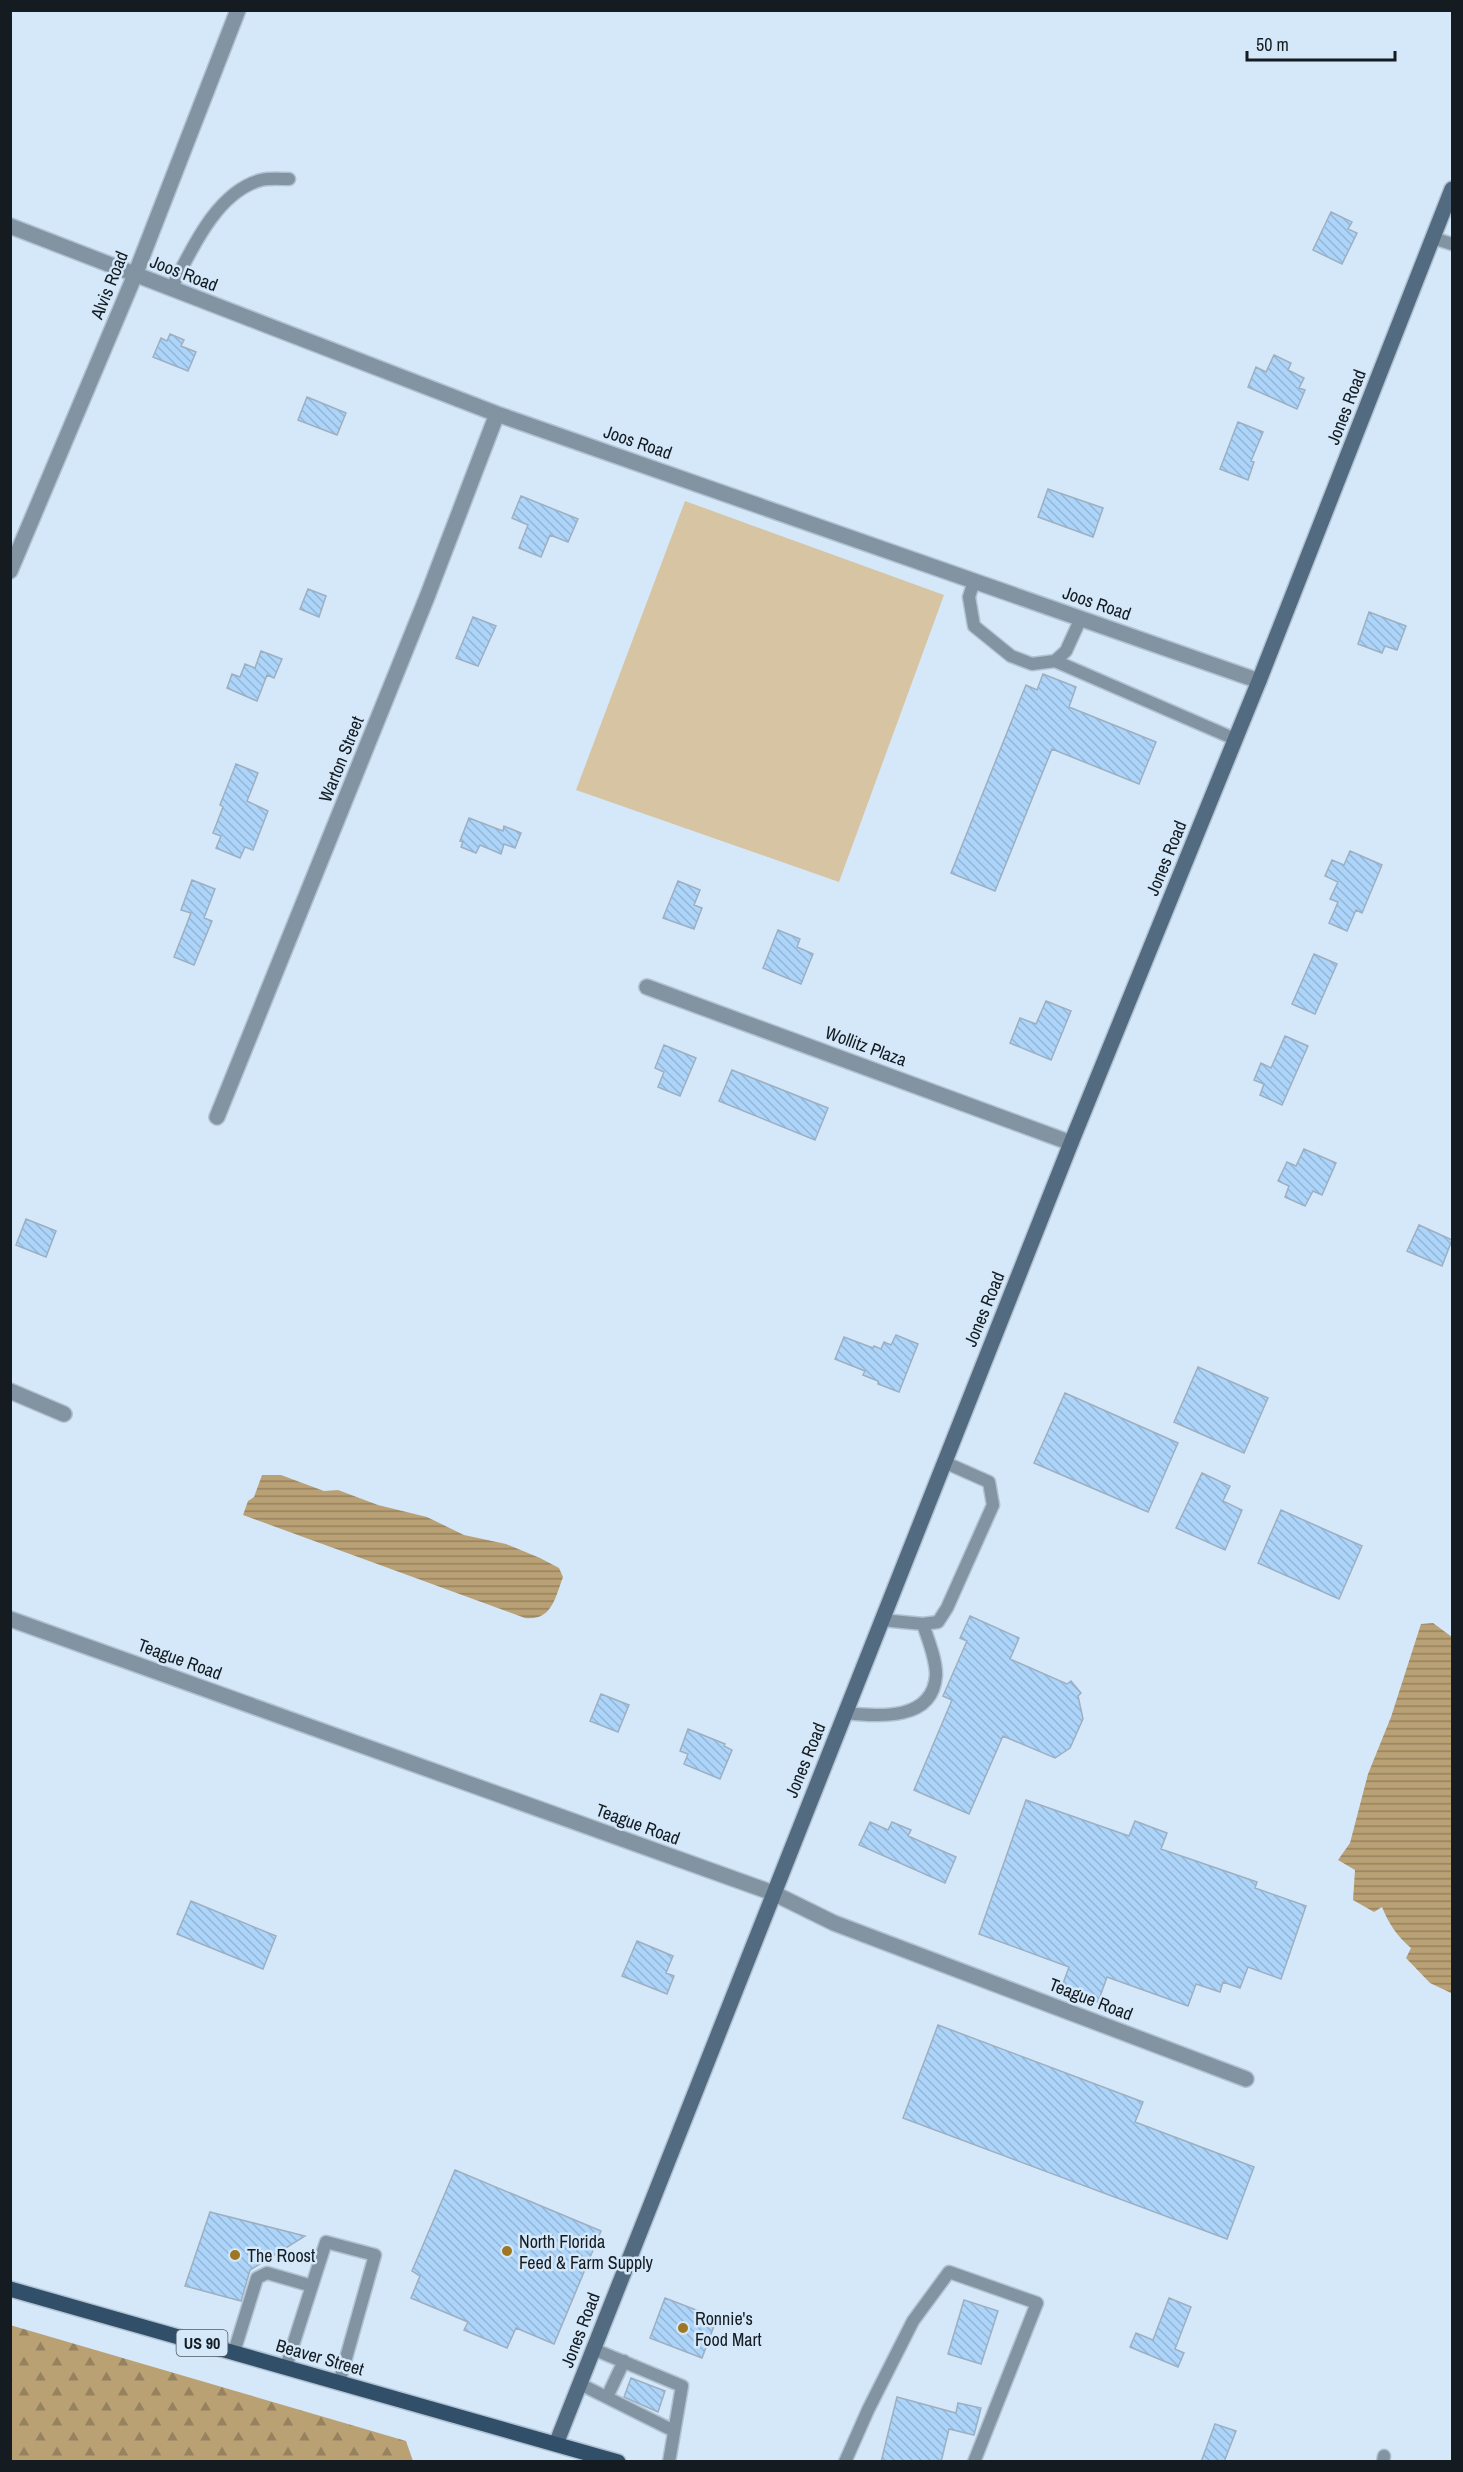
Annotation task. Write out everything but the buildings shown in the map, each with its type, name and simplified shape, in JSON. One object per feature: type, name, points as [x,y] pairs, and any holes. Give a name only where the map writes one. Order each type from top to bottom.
[{"type":"main road","name":"Beaver Street","points":[[10,2289],[618,2462]]},
{"type":"street","name":"Alvis Road","points":[[10,572],[135,275],[238,10]]},
{"type":"street","name":"Jones Road","points":[[556,2444],[1071,1143],[1259,681],[1452,189]]},
{"type":"street","name":"Joos Road","points":[[10,226],[497,414],[1259,681]]},
{"type":"street","name":"Warton Street","points":[[217,1117],[427,597],[497,414]]},
{"type":"street","name":"Wollitz Plaza","points":[[647,987],[1071,1143]]},
{"type":"street","points":[[10,1391],[64,1414]]},
{"type":"street","name":"Teague Road","points":[[10,1619],[773,1893],[834,1923],[1246,2079]]},
{"type":"lane","points":[[171,289],[200,236],[222,206],[243,188],[262,180],[289,179]]},
{"type":"lane","points":[[1433,238],[1452,244]]},
{"type":"lane","points":[[974,581],[969,597],[974,626],[1011,656],[1032,664],[1055,661],[1235,739]]},
{"type":"lane","points":[[1055,661],[1066,651],[1081,618]]},
{"type":"lane","points":[[882,1620],[923,1624],[938,1622],[947,1608],[993,1505],[989,1482],[944,1462]]},
{"type":"lane","points":[[845,1713],[885,1717],[919,1707],[933,1691],[936,1674],[934,1659],[923,1624]]},
{"type":"lane","points":[[286,2367],[326,2242],[375,2255],[366,2294],[339,2383]]},
{"type":"lane","points":[[234,2352],[257,2278],[267,2272],[312,2286]]},
{"type":"lane","points":[[845,2462],[868,2410],[913,2321],[949,2272],[1037,2303],[974,2462]]},
{"type":"lane","points":[[593,2349],[682,2386],[669,2462]]},
{"type":"lane","points":[[607,2397],[624,2361]]},
{"type":"lane","points":[[580,2384],[674,2430]]},
{"type":"green space","points":[[10,2325],[406,2441],[413,2461],[11,2461]]},
{"type":"shaded area","points":[[685,501],[944,595],[839,882],[576,790]]},
{"type":"shaded area","points":[[262,1475],[281,1475],[324,1491],[338,1490],[378,1505],[427,1517],[464,1535],[506,1544],[540,1558],[559,1568],[563,1577],[555,1600],[547,1612],[541,1616],[525,1618],[243,1515],[248,1501],[254,1497]]},
{"type":"shaded area","points":[[1433,1623],[1452,1637],[1451,1993],[1430,1983],[1406,1958],[1411,1948],[1394,1929],[1382,1907],[1374,1912],[1353,1900],[1355,1870],[1338,1860],[1350,1843],[1368,1774],[1391,1717],[1421,1624]]},
{"type":"place","name":"North Florida Feed & Farm Supply","points":[[507,2251]]},
{"type":"place","name":"The Roost","points":[[235,2255]]},
{"type":"place","name":"Ronnie's Food Mart","points":[[683,2328]]}]
